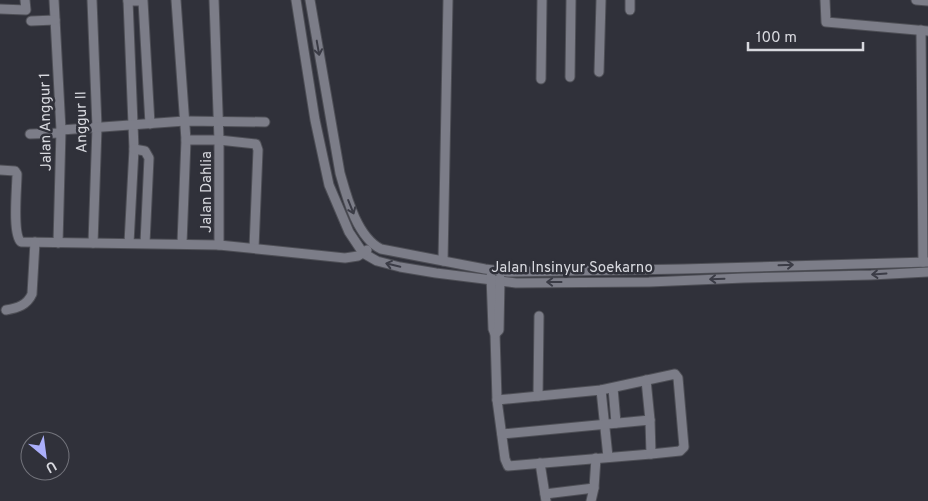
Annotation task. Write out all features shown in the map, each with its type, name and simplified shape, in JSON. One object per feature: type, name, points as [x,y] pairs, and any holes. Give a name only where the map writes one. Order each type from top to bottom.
[{"type":"street","points":[[0,9],[26,10],[25,0]]},
{"type":"street","name":"Jalan Anggur 1","points":[[54,0],[61,131],[58,243]]},
{"type":"street","name":"Anggur II","points":[[92,0],[97,127],[93,243]]},
{"type":"street","points":[[129,243],[134,149],[128,0],[145,0],[150,124]]},
{"type":"street","points":[[176,0],[186,140],[182,243]]},
{"type":"street","name":"Jalan Dahlia","points":[[214,0],[220,140],[219,245]]},
{"type":"street","points":[[296,0],[329,185],[349,232],[363,253]]},
{"type":"street","points":[[0,170],[15,171],[17,174],[16,222],[18,240],[58,243],[182,243],[254,248],[345,258],[358,256],[373,244],[366,238],[352,212],[345,192],[310,0]]},
{"type":"street","points":[[443,261],[448,0]]},
{"type":"street","points":[[541,79],[542,0]]},
{"type":"street","points":[[570,77],[571,0]]},
{"type":"street","points":[[599,72],[601,0]]},
{"type":"street","points":[[630,0],[630,10]]},
{"type":"street","points":[[825,0],[826,22],[925,31],[926,262]]},
{"type":"street","points":[[916,0],[928,1]]},
{"type":"street","points":[[31,21],[55,20]]},
{"type":"street","points":[[299,24],[313,23]]},
{"type":"street","points":[[30,134],[185,121],[265,122]]},
{"type":"street","points":[[186,140],[254,143],[258,147],[254,248]]},
{"type":"street","points":[[134,149],[145,151],[149,158],[145,243]]},
{"type":"street","points":[[325,169],[339,166]]},
{"type":"street","points":[[6,310],[25,304],[30,300],[35,242]]},
{"type":"street","name":"Jalan Insinyur Soekarno","points":[[373,244],[391,251],[500,271],[539,272],[926,262]]},
{"type":"street","name":"Jalan Insinyur Soekarno","points":[[363,253],[376,261],[388,264],[496,281],[649,282],[928,272]]},
{"type":"street","points":[[679,269],[679,280]]},
{"type":"street","points":[[491,270],[496,281],[499,330],[495,334],[497,400],[505,460],[508,466],[680,451],[684,445],[676,375],[672,374],[601,390],[497,400]]},
{"type":"street","points":[[496,281],[500,271]]},
{"type":"street","points":[[538,396],[539,316]]},
{"type":"street","points":[[646,380],[651,454]]},
{"type":"street","points":[[613,388],[616,423]]},
{"type":"street","points":[[601,390],[608,457]]},
{"type":"street","points":[[502,434],[650,420]]},
{"type":"street","points":[[591,501],[596,458]]},
{"type":"street","points":[[540,463],[545,497],[594,488]]}]
